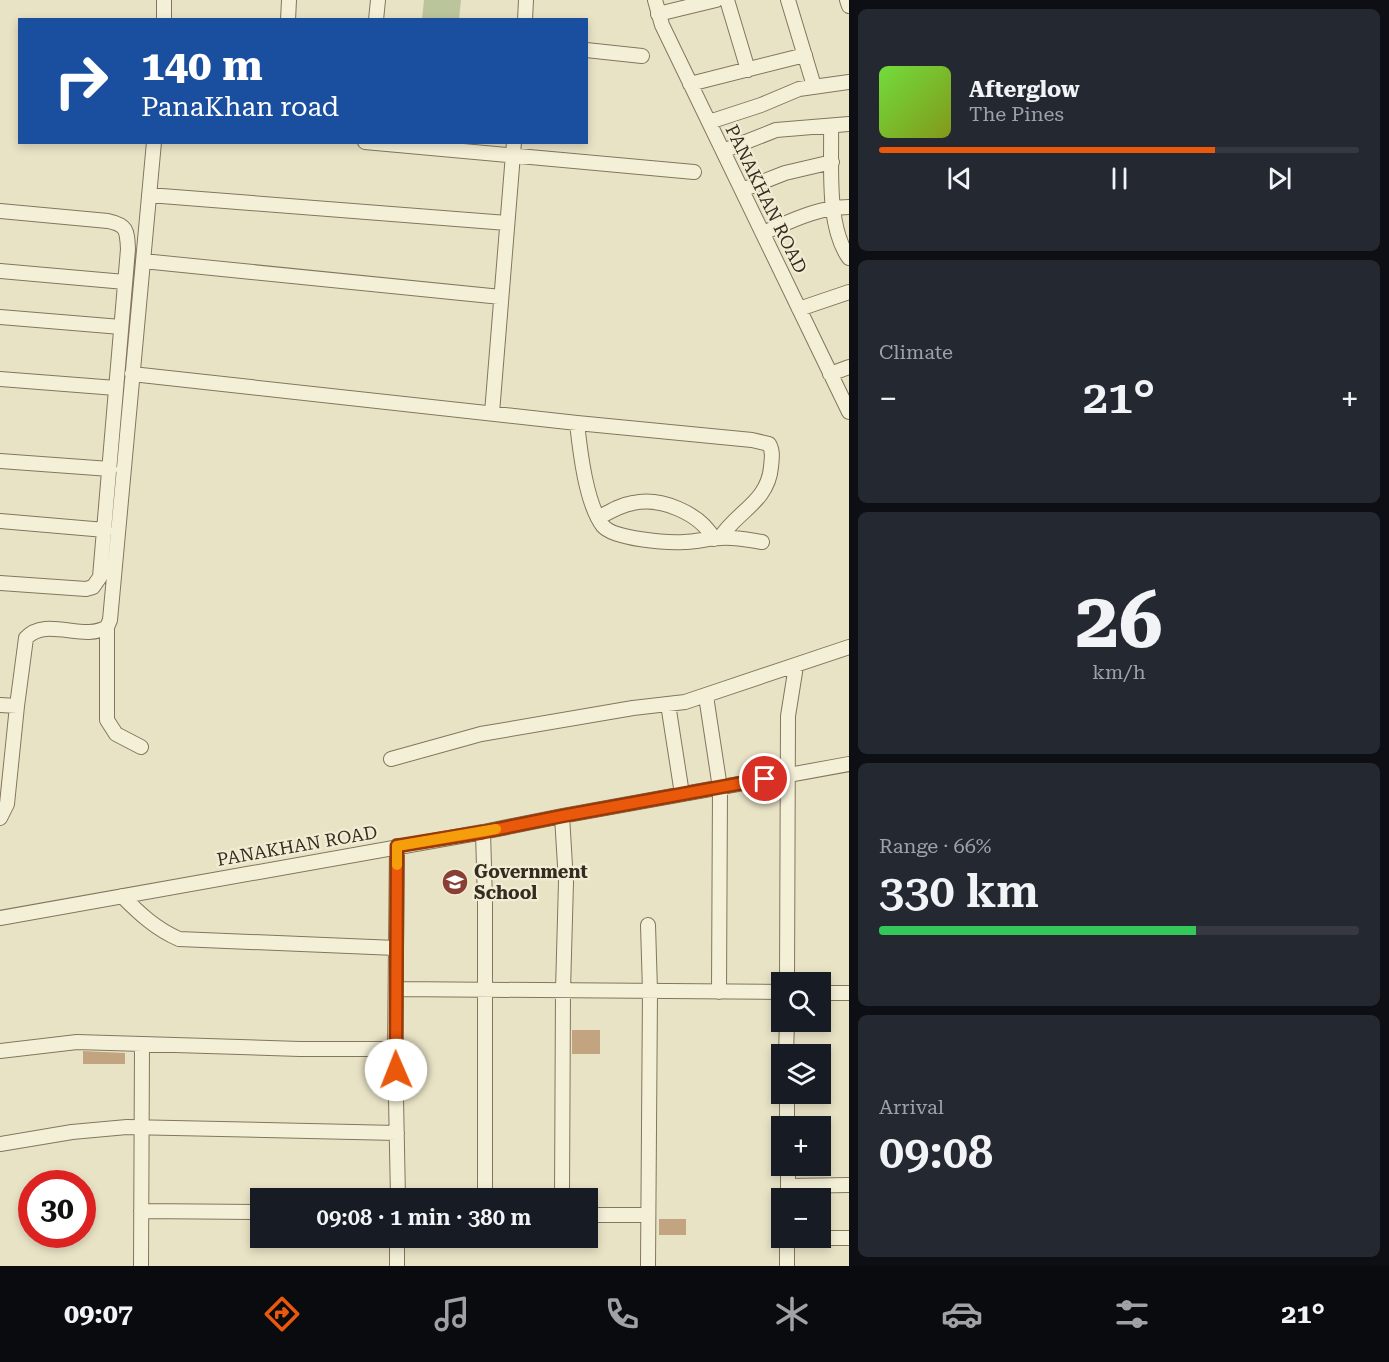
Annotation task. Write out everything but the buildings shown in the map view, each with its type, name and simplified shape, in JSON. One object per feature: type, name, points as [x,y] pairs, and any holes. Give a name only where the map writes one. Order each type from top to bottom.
[{"type":"street","points":[[164,18],[165,0]]},
{"type":"street","points":[[288,18],[290,0]]},
{"type":"street","points":[[376,18],[378,0]]},
{"type":"street","points":[[525,18],[526,0]]},
{"type":"street","name":"PANAKHAN ROAD","points":[[655,0],[658,14],[690,84],[849,412]]},
{"type":"street","points":[[658,14],[716,0]]},
{"type":"street","points":[[727,0],[748,70]]},
{"type":"street","points":[[788,0],[814,86]]},
{"type":"street","points":[[847,0],[849,6]]},
{"type":"street","points":[[588,50],[642,56]]},
{"type":"street","points":[[690,84],[805,55]]},
{"type":"street","points":[[709,122],[761,105],[787,93],[814,86],[849,82]]},
{"type":"street","points":[[723,151],[776,130],[849,124]]},
{"type":"street","points":[[831,126],[835,226],[840,243],[849,258]]},
{"type":"street","points":[[141,747],[116,734],[107,720],[107,627],[112,608],[154,144]]},
{"type":"street","points":[[407,144],[513,149],[694,172]]},
{"type":"street","points":[[492,413],[513,149]]},
{"type":"street","points":[[742,190],[785,173],[832,162]]},
{"type":"street","points":[[149,195],[507,223]]},
{"type":"street","points":[[763,233],[810,213],[834,207],[849,207]]},
{"type":"street","points":[[0,211],[108,221],[120,224],[125,228],[127,235],[100,577],[93,587],[74,590],[0,583]]},
{"type":"street","points":[[143,261],[501,297]]},
{"type":"street","points":[[0,271],[125,282]]},
{"type":"street","points":[[799,309],[849,292]]},
{"type":"street","points":[[0,317],[121,327]]},
{"type":"street","points":[[830,374],[849,368]]},
{"type":"street","points":[[132,374],[752,440],[769,444],[772,453],[767,486],[754,503],[717,538]]},
{"type":"street","points":[[0,380],[116,388]]},
{"type":"street","points":[[577,423],[581,458],[598,518],[610,532],[657,541],[687,542],[717,538],[762,542]]},
{"type":"street","points":[[0,461],[110,469]]},
{"type":"street","points":[[598,518],[631,503],[661,503],[698,520],[717,538]]},
{"type":"street","points":[[0,521],[105,530]]},
{"type":"street","points":[[0,818],[7,804],[26,638],[31,633],[45,629],[96,632],[107,627]]},
{"type":"street","points":[[391,759],[481,734],[706,696],[849,647]]},
{"type":"street","points":[[787,972],[788,716],[796,666]]},
{"type":"street","points":[[706,696],[720,788],[719,992]]},
{"type":"street","points":[[668,704],[682,794]]},
{"type":"street","points":[[0,705],[17,706]]},
{"type":"street","name":"PANAKHAN ROAD","points":[[0,918],[849,764]]},
{"type":"street","points":[[562,816],[566,882],[562,1188]]},
{"type":"street","points":[[483,832],[485,1188]]},
{"type":"street","points":[[397,846],[395,1048],[398,1188]]},
{"type":"street","points":[[122,896],[151,924],[162,932],[179,939],[396,948]]},
{"type":"street","points":[[648,925],[650,992],[648,1266]]},
{"type":"street","points":[[396,989],[771,992]]},
{"type":"street","points":[[831,993],[849,993]]},
{"type":"street","points":[[0,1051],[77,1042],[395,1048]]},
{"type":"street","points":[[141,1266],[142,1044]]},
{"type":"street","points":[[0,1144],[99,1129],[143,1127],[397,1132]]},
{"type":"street","points":[[823,1188],[849,1185]]},
{"type":"street","points":[[141,1211],[250,1212]]},
{"type":"street","points":[[598,1215],[648,1215]]},
{"type":"street","points":[[831,1238],[849,1238]]},
{"type":"street","points":[[397,1248],[397,1266]]},
{"type":"street","points":[[787,1248],[787,1266]]},
{"type":"green space","points":[[424,0],[461,0],[459,18],[422,18]]},
{"type":"slow traffic","points":[[397,865],[397,846],[496,829]]},
{"type":"place","name":"Government School","points":[[455,882]]},
{"type":"route","points":[[396,1070],[397,846],[765,779]]}]
